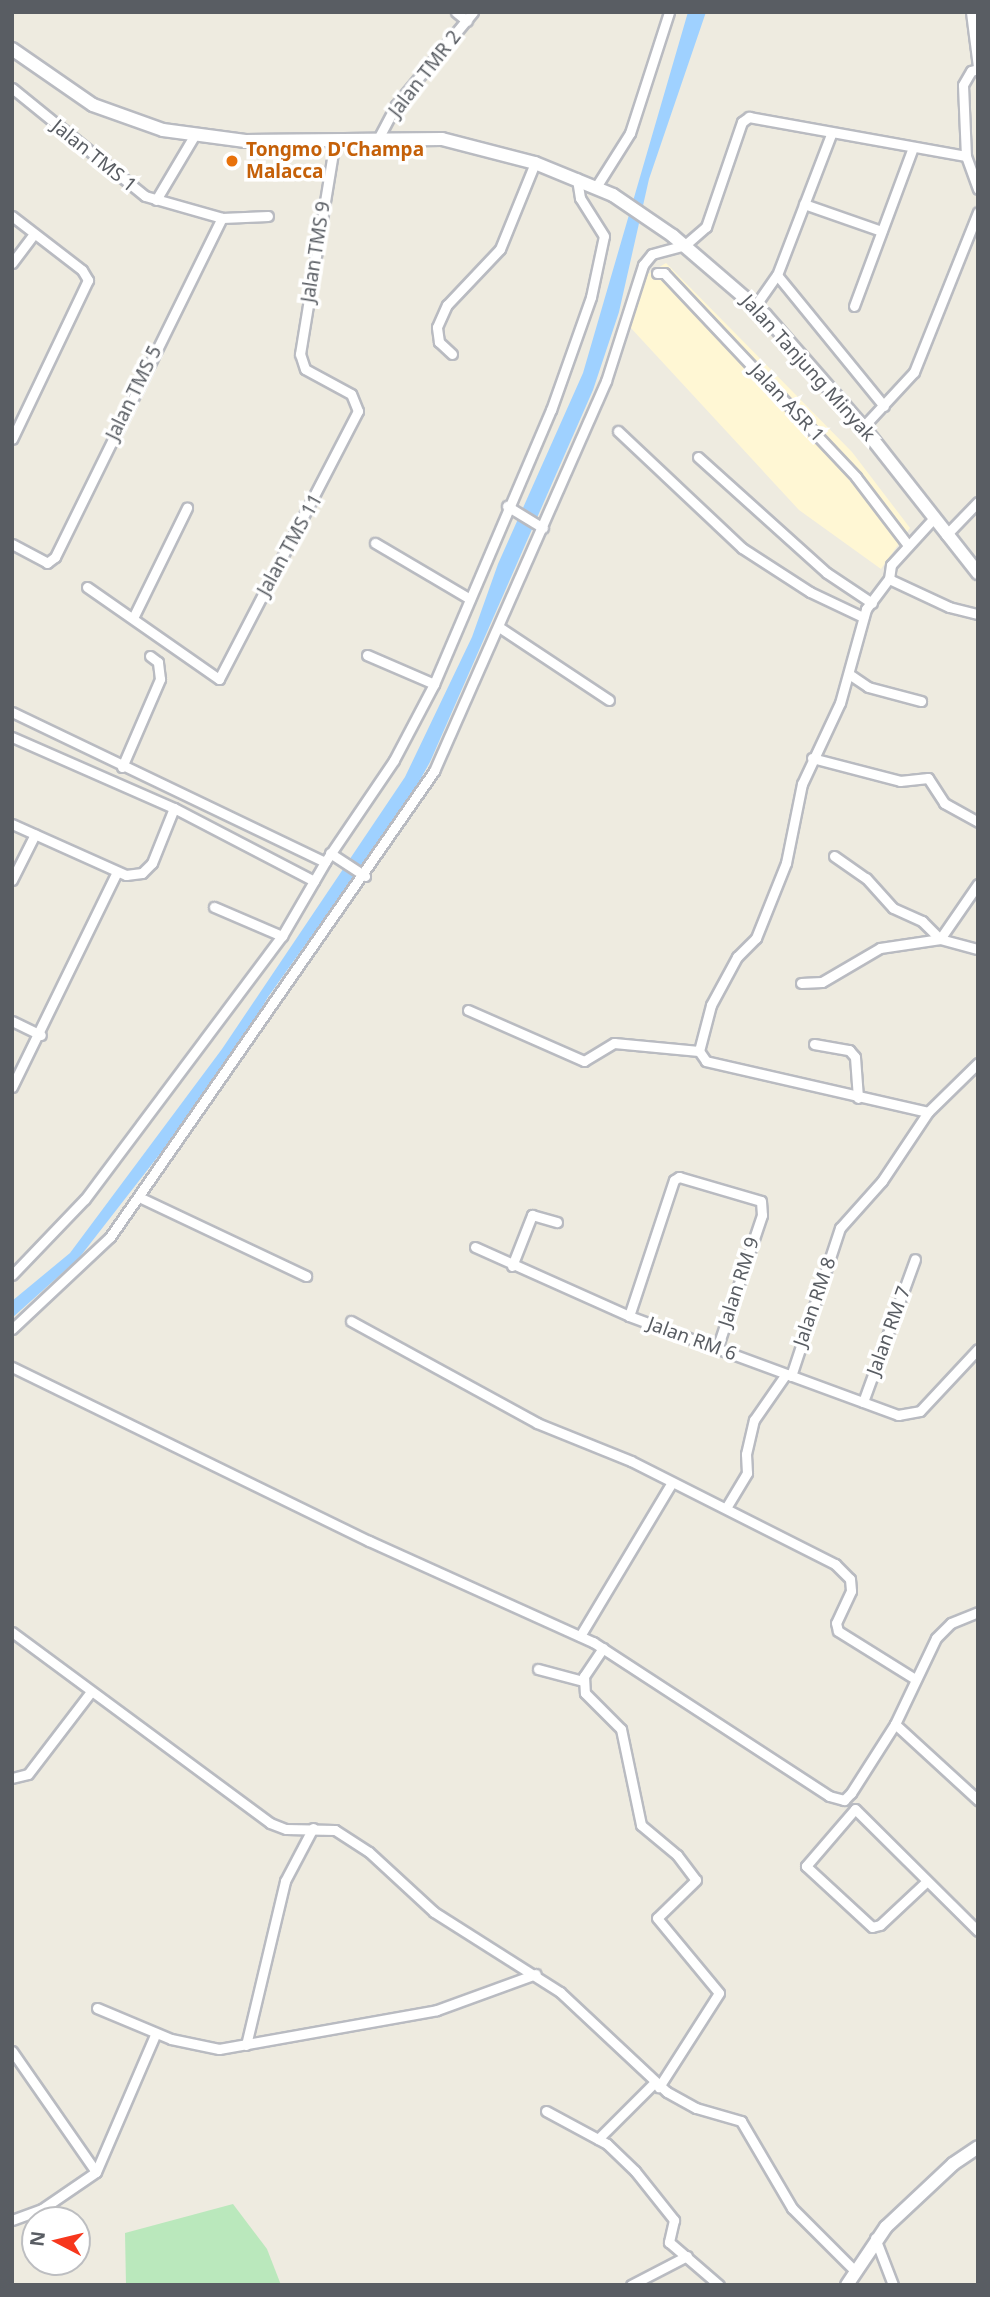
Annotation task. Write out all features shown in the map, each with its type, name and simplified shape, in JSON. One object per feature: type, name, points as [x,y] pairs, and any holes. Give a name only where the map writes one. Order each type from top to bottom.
[{"type":"main road","name":"Jalan Tanjung Minyak","points":[[12,49],[108,112],[194,136],[335,140],[379,137],[458,141],[535,163],[613,195],[685,245],[755,306],[863,427],[978,573]]},
{"type":"main road","points":[[847,2285],[875,2238],[933,2182],[978,2147]]},
{"type":"street","points":[[456,12],[467,22]]},
{"type":"street","name":"Jalan TMR 2","points":[[379,137],[396,105],[474,12]]},
{"type":"street","points":[[596,187],[629,133],[669,12]]},
{"type":"street","points":[[971,12],[978,68],[971,71],[963,85],[966,156],[978,189]]},
{"type":"street","name":"Jalan TMS 1","points":[[12,88],[140,194],[222,218],[268,216]]},
{"type":"street","points":[[12,1329],[89,1260],[139,1197],[434,771],[606,381],[643,265],[652,254],[685,245],[706,227],[742,122],[749,117],[912,150],[966,156]]},
{"type":"street","points":[[755,306],[777,275],[831,134]]},
{"type":"street","points":[[156,200],[194,136]]},
{"type":"street","name":"Jalan TMS 9","points":[[335,140],[301,364],[351,394],[359,411]]},
{"type":"street","points":[[854,306],[912,150]]},
{"type":"street","points":[[452,354],[439,342],[437,327],[447,305],[500,249],[535,163]]},
{"type":"street","points":[[12,1275],[85,1199],[282,936],[314,881],[394,760],[434,684],[551,410],[591,297],[604,236],[580,198],[577,178]]},
{"type":"street","points":[[804,204],[881,231]]},
{"type":"street","points":[[863,427],[915,372],[978,212]]},
{"type":"street","points":[[12,216],[82,270],[88,280],[12,439]]},
{"type":"street","name":"Jalan TMS 5","points":[[12,544],[42,561],[55,557],[222,218]]},
{"type":"street","points":[[12,264],[34,234]]},
{"type":"street","name":"Jalan ASR 1","points":[[657,273],[664,274],[856,477],[907,544]]},
{"type":"street","points":[[777,275],[884,406]]},
{"type":"street","name":"Jalan TMS 11","points":[[133,618],[219,679],[359,411]]},
{"type":"street","points":[[618,431],[742,548],[810,592],[863,617]]},
{"type":"street","points":[[698,457],[827,573],[872,603]]},
{"type":"street","points":[[946,535],[978,502]]},
{"type":"street","points":[[509,507],[540,526]]},
{"type":"street","points":[[87,586],[133,618],[187,508]]},
{"type":"street","points":[[699,1051],[720,985],[737,957],[756,938],[786,863],[792,817],[813,758],[849,674],[863,617],[889,579],[891,565],[907,544],[933,519]]},
{"type":"street","points":[[374,543],[470,599]]},
{"type":"street","points":[[889,579],[949,607],[978,614]]},
{"type":"street","points":[[499,627],[609,700]]},
{"type":"street","points":[[368,654],[434,684]]},
{"type":"street","points":[[122,767],[160,679],[158,662],[150,656]]},
{"type":"street","points":[[849,674],[868,687],[921,701]]},
{"type":"street","points":[[12,712],[122,767],[330,857],[362,874]]},
{"type":"street","points":[[12,737],[174,808],[314,881]]},
{"type":"street","points":[[75,763],[81,748]]},
{"type":"street","points":[[813,758],[900,781],[928,778],[944,803],[978,822]]},
{"type":"street","points":[[12,824],[117,872],[142,873],[152,863],[174,808]]},
{"type":"street","points":[[12,880],[35,834]]},
{"type":"street","points":[[834,856],[866,878],[893,908],[922,921],[940,939]]},
{"type":"street","points":[[12,1087],[41,1035],[117,872]]},
{"type":"street","points":[[940,939],[978,884]]},
{"type":"street","points":[[214,906],[282,936]]},
{"type":"street","points":[[801,983],[822,982],[867,952],[940,939],[978,949]]},
{"type":"street","points":[[468,1010],[584,1061],[614,1043],[699,1051]]},
{"type":"street","points":[[12,1021],[41,1035]]},
{"type":"street","points":[[814,1044],[849,1050],[855,1057],[858,1098]]},
{"type":"street","points":[[699,1051],[706,1062],[928,1112],[978,1063]]},
{"type":"street","name":"Jalan RM 8","points":[[726,1508],[747,1473],[747,1444],[754,1420],[788,1375],[840,1228],[882,1181],[928,1112]]},
{"type":"street","name":"Jalan RM 9","points":[[629,1316],[672,1183],[679,1177],[761,1201],[762,1214],[717,1349]]},
{"type":"street","points":[[139,1197],[306,1276]]},
{"type":"street","points":[[512,1266],[532,1215],[557,1223]]},
{"type":"street","name":"Jalan RM 6","points":[[475,1247],[512,1266],[629,1316],[898,1415],[914,1414],[978,1349]]},
{"type":"street","name":"Jalan RM 7","points":[[863,1402],[915,1259]]},
{"type":"street","points":[[351,1321],[537,1423],[672,1482],[835,1564],[850,1579],[851,1591],[836,1623],[838,1631],[915,1679]]},
{"type":"street","points":[[12,1367],[369,1541],[603,1648],[829,1796],[844,1800],[978,1931]]},
{"type":"street","points":[[580,1636],[672,1482]]},
{"type":"street","points":[[844,1800],[895,1724],[936,1638],[951,1623],[978,1612]]},
{"type":"street","points":[[12,1632],[90,1693],[270,1823],[286,1829],[324,1827],[346,1836],[434,1912],[536,1974],[560,1992],[656,2085],[696,2108],[741,2121],[792,2208],[855,2271]]},
{"type":"street","points":[[598,2139],[656,2085],[719,1993],[657,1918],[696,1880],[677,1855],[640,1825],[621,1729],[590,1702],[583,1681],[603,1648]]},
{"type":"street","points":[[538,1669],[583,1681]]},
{"type":"street","points":[[12,1778],[28,1774],[90,1693]]},
{"type":"street","points":[[895,1724],[978,1800]]},
{"type":"street","points":[[855,1809],[808,1861],[807,1870],[876,1928],[927,1881]]},
{"type":"street","points":[[246,2045],[285,1881],[313,1828]]},
{"type":"street","points":[[97,2008],[156,2033],[219,2049],[436,2010],[536,1974]]},
{"type":"street","points":[[12,2220],[42,2209],[96,2172],[156,2033]]},
{"type":"street","points":[[12,2051],[96,2172]]},
{"type":"street","points":[[546,2111],[598,2139],[659,2197],[675,2222],[669,2242],[719,2285]]},
{"type":"street","points":[[875,2238],[893,2285]]},
{"type":"street","points":[[631,2285],[687,2256]]},
{"type":"shaded area","points":[[666,263],[852,452],[910,528],[881,569],[799,510],[630,327],[648,274]]},
{"type":"green space","points":[[233,2204],[267,2249],[281,2285],[126,2285],[125,2233]]},
{"type":"water","points":[[688,12],[706,12],[649,179],[619,312],[593,390],[430,762],[410,798],[268,997],[229,1065],[79,1258],[12,1318],[12,1301],[70,1253],[222,1049],[405,777],[472,637],[498,564],[583,373]]},
{"type":"place","name":"Tongmo D'Champa Malacca","points":[[232,161]]}]
